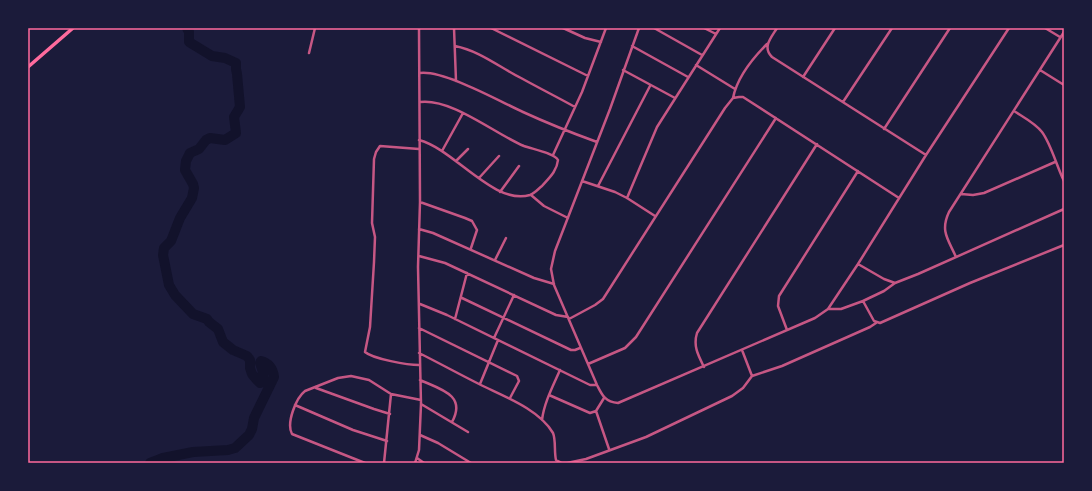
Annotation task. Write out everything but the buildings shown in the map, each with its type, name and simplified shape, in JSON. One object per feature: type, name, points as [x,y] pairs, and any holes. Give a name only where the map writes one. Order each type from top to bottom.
[{"type":"main road","points":[[28,67],[73,28]]},
{"type":"street","points":[[309,53],[315,28]]},
{"type":"street","points":[[415,463],[420,435],[421,404],[419,365],[419,28]]},
{"type":"street","points":[[454,28],[456,81]]},
{"type":"street","points":[[491,28],[588,76]]},
{"type":"street","points":[[563,28],[585,38],[601,42]]},
{"type":"street","points":[[419,140],[431,144],[442,151],[500,192],[519,196],[531,195],[536,192],[554,172],[557,163],[555,156],[606,28]]},
{"type":"street","points":[[639,28],[552,260],[551,269],[554,285],[596,385],[604,398],[618,404],[815,318],[828,309],[1009,28]]},
{"type":"street","points":[[654,28],[702,55]]},
{"type":"street","points":[[704,28],[716,34]]},
{"type":"street","points":[[626,198],[657,127],[720,28]]},
{"type":"street","points":[[419,256],[445,263],[556,315],[568,318],[595,306],[603,299],[725,108],[733,98],[735,89],[756,55],[768,43],[777,28]]},
{"type":"street","points":[[804,77],[834,28]]},
{"type":"street","points":[[843,102],[892,28]]},
{"type":"street","points":[[884,129],[950,28]]},
{"type":"street","points":[[1045,28],[1060,37]]},
{"type":"street","points":[[956,257],[945,233],[944,227],[949,212],[1064,32]]},
{"type":"street","points":[[768,43],[767,50],[770,55],[926,155]]},
{"type":"street","points":[[455,46],[468,48],[478,53],[575,107]]},
{"type":"street","points":[[632,46],[688,77]]},
{"type":"street","points":[[696,65],[735,89]]},
{"type":"street","points":[[623,70],[650,86],[675,98]]},
{"type":"street","points":[[1040,70],[1064,85]]},
{"type":"street","points":[[420,73],[432,73],[456,81],[565,130],[596,142]]},
{"type":"street","points":[[598,186],[650,86]]},
{"type":"street","points":[[733,98],[739,96],[743,97],[900,198]]},
{"type":"street","points":[[420,102],[436,102],[463,113],[518,143],[555,156]]},
{"type":"street","points":[[1014,111],[1040,130],[1046,139],[1064,181]]},
{"type":"street","points":[[442,151],[463,113]]},
{"type":"street","points":[[588,364],[625,348],[636,337],[776,118]]},
{"type":"street","points":[[704,367],[696,350],[695,339],[697,333],[817,144]]},
{"type":"street","points":[[419,149],[380,146],[374,159],[372,223],[375,237],[374,262],[370,326],[366,352],[370,356],[410,365],[419,365]]},
{"type":"street","points":[[456,161],[468,149]]},
{"type":"street","points":[[479,178],[499,156]]},
{"type":"street","points":[[961,194],[973,195],[984,193],[1055,162]]},
{"type":"street","points":[[500,192],[519,166]]},
{"type":"street","points":[[787,330],[778,306],[779,296],[858,171]]},
{"type":"street","points":[[582,181],[626,198],[655,217]]},
{"type":"street","points":[[531,195],[544,206],[568,218]]},
{"type":"street","points":[[420,202],[465,218],[472,222],[477,230],[471,248]]},
{"type":"street","points":[[828,309],[841,309],[863,301],[895,283],[1004,237],[1064,209]]},
{"type":"street","points":[[419,229],[433,232],[534,278],[554,285]]},
{"type":"street","points":[[495,260],[506,238]]},
{"type":"street","points":[[419,353],[510,398],[542,421],[552,433],[555,440],[554,452],[556,460],[562,463],[586,459],[646,436],[732,396],[743,388],[752,376],[782,366],[864,330],[876,323],[880,323],[904,313],[970,283],[1064,244]]},
{"type":"street","points":[[858,264],[884,279],[895,283]]},
{"type":"street","points":[[455,319],[462,298],[467,273]]},
{"type":"street","points":[[494,338],[514,295]]},
{"type":"street","points":[[462,298],[571,350],[580,348]]},
{"type":"street","points":[[863,301],[876,323]]},
{"type":"street","points":[[420,304],[455,319],[590,386],[596,385]]},
{"type":"street","points":[[419,328],[489,361],[518,378],[519,381],[510,398]]},
{"type":"street","points":[[480,384],[498,340]]},
{"type":"street","points":[[742,350],[752,376]]},
{"type":"street","points":[[542,421],[543,411],[560,370]]},
{"type":"street","points":[[365,463],[292,434],[290,430],[291,420],[295,405],[302,393],[338,378],[351,376],[369,380],[391,394],[421,400]]},
{"type":"street","points":[[420,380],[448,393],[454,398],[457,409],[452,422]]},
{"type":"street","points":[[316,387],[390,414]]},
{"type":"street","points":[[384,463],[391,394]]},
{"type":"street","points":[[549,395],[592,414],[596,411],[604,398]]},
{"type":"street","points":[[421,404],[468,432]]},
{"type":"street","points":[[295,405],[353,430],[387,441]]},
{"type":"street","points":[[596,411],[608,450]]},
{"type":"street","points":[[420,435],[438,443],[471,463]]},
{"type":"street","points":[[416,458],[424,463]]},
{"type":"waterway","points":[[150,463],[163,458],[193,452],[228,450],[235,448],[249,435],[254,418],[274,377],[273,371],[270,367],[261,361],[260,363],[264,377],[263,382],[260,383],[252,374],[250,360],[247,356],[233,350],[223,342],[218,329],[207,319],[193,314],[175,295],[169,285],[163,255],[164,248],[171,241],[180,218],[192,198],[194,188],[185,170],[186,161],[190,153],[199,149],[206,140],[210,138],[225,140],[236,133],[234,117],[240,107],[236,63],[225,58],[212,56],[189,42],[189,32],[187,28]]}]
